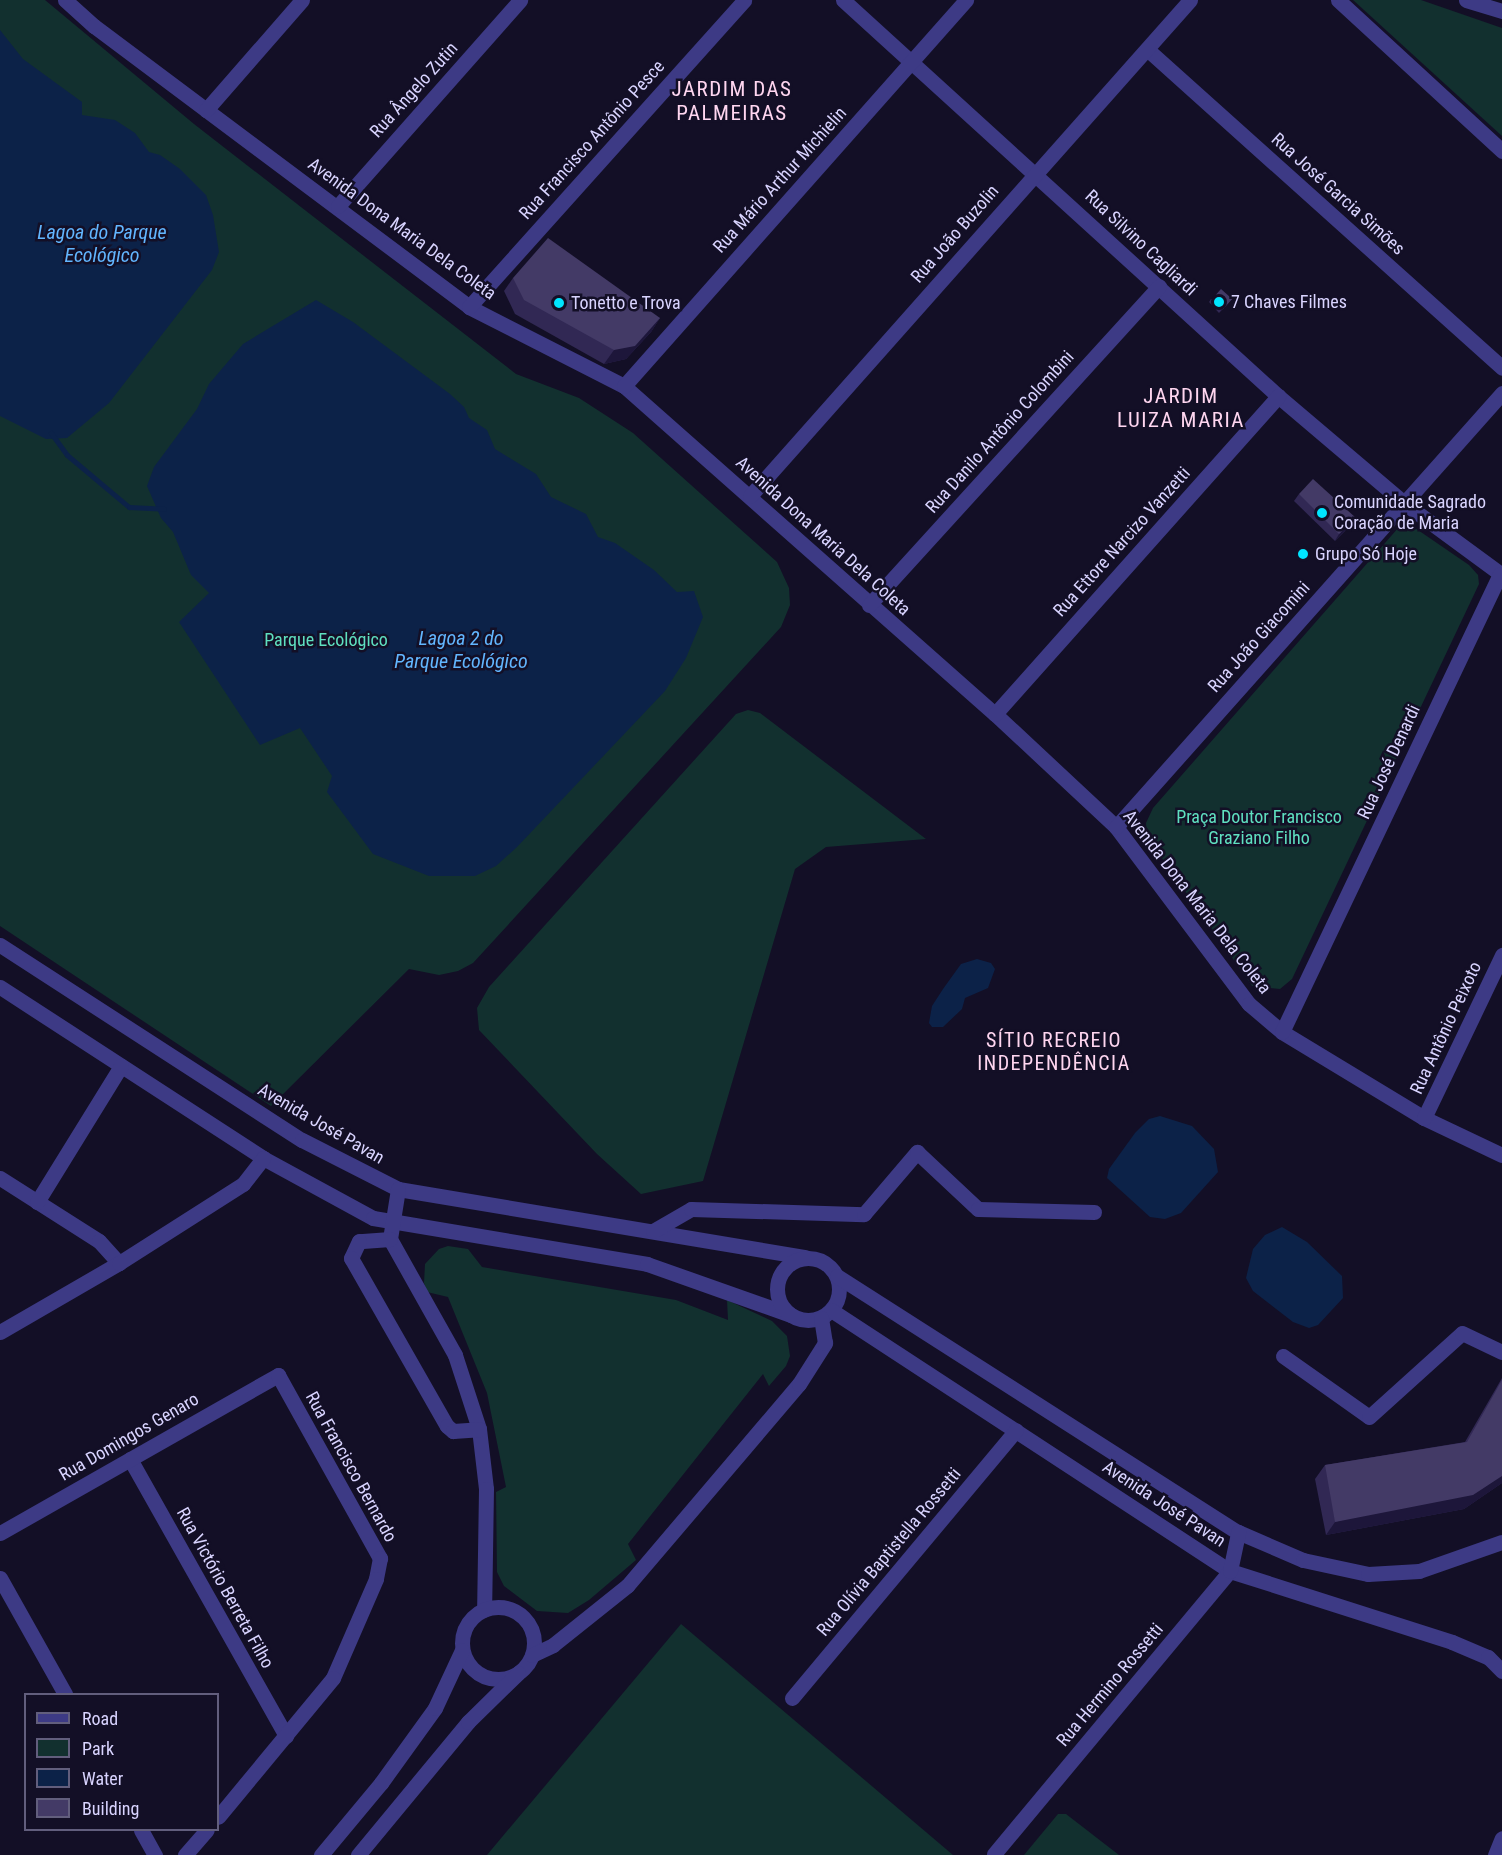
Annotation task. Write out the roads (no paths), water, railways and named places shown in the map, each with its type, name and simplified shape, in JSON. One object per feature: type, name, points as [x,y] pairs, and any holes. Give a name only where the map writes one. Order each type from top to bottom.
[{"type":"street","name":"Avenida Dona Maria Dela Coleta","points":[[65,0],[206,110],[338,206],[469,307],[624,387],[995,714],[1116,827],[1249,1004],[1282,1032],[1425,1118],[1502,1155]]},
{"type":"street","points":[[206,110],[303,0]]},
{"type":"street","name":"Rua Ângelo Zutin","points":[[338,206],[520,0]]},
{"type":"street","name":"Rua Francisco Antônio Pesce","points":[[469,307],[744,0]]},
{"type":"street","name":"Rua Silvino Cagliardi","points":[[843,0],[1278,396],[1404,503],[1501,574]]},
{"type":"street","name":"Rua Mário Arthur Michielin","points":[[624,387],[966,0]]},
{"type":"street","name":"Rua João Buzolin","points":[[750,496],[1190,0]]},
{"type":"street","points":[[1338,0],[1502,150]]},
{"type":"street","points":[[1466,0],[1502,11]]},
{"type":"street","name":"Rua José Garcia Simões","points":[[1148,50],[1502,368]]},
{"type":"street","name":"Rua Danilo Antônio Colombini","points":[[869,605],[1159,286]]},
{"type":"street","name":"Rua João Giacomini","points":[[1116,827],[1502,393]]},
{"type":"street","name":"Rua Ettore Narcizo Vanzetti","points":[[995,714],[1278,396]]},
{"type":"street","name":"Rua José Denardi","points":[[1282,1032],[1501,574]]},
{"type":"street","name":"Avenida José Pavan","points":[[0,945],[302,1140],[398,1189],[805,1257]]},
{"type":"street","name":"Rua Antônio Peixoto","points":[[1425,1118],[1502,956]]},
{"type":"street","points":[[0,987],[263,1158],[373,1218],[391,1223],[647,1264],[800,1319],[826,1314]]},
{"type":"street","points":[[37,1202],[121,1066]]},
{"type":"street","points":[[653,1231],[691,1209],[864,1214],[917,1152],[978,1209],[1094,1212]]},
{"type":"street","points":[[0,1332],[119,1263],[243,1184],[263,1158]]},
{"type":"street","points":[[0,1178],[99,1241],[119,1263]]},
{"type":"street","points":[[398,1189],[390,1239],[455,1355],[479,1429],[486,1489],[484,1610]]},
{"type":"street","points":[[390,1239],[359,1241],[352,1248],[351,1258],[447,1426],[453,1431],[479,1429]]},
{"type":"street","points":[[532,1654],[553,1645],[627,1586],[799,1384],[825,1343],[826,1314],[839,1294],[837,1276],[824,1261],[805,1257],[785,1267],[777,1287],[778,1298],[791,1315]]},
{"type":"street","name":"Avenida José Pavan","points":[[837,1276],[1238,1532],[1304,1560],[1368,1574],[1419,1571],[1502,1542]]},
{"type":"street","name":"Avenida José Pavan","points":[[826,1314],[1016,1430],[1230,1570],[1452,1642],[1488,1657],[1502,1671]]},
{"type":"street","points":[[1283,1356],[1369,1417],[1462,1333],[1502,1352]]},
{"type":"street","name":"Rua Domingos Genaro","points":[[0,1533],[278,1375]]},
{"type":"street","name":"Rua Francisco Bernardo","points":[[219,1816],[333,1678],[376,1579],[380,1558],[278,1375]]},
{"type":"street","name":"Rua Olívia Baptistella Rossetti","points":[[792,1698],[1016,1430]]},
{"type":"street","name":"Rua Victório Berreta Filho","points":[[130,1459],[286,1736]]},
{"type":"street","name":"Rua Hermino Rossetti","points":[[994,1854],[1230,1570],[1238,1532]]},
{"type":"street","points":[[0,1578],[64,1693]]},
{"type":"street","points":[[321,1855],[381,1783],[435,1708],[462,1650],[466,1626],[484,1610],[507,1608],[526,1621],[534,1643],[532,1654],[518,1673],[468,1722],[358,1855]]},
{"type":"street","points":[[462,1650],[474,1670],[484,1676],[507,1678],[518,1673]]},
{"type":"street","points":[[142,1831],[155,1855]]},
{"type":"street","points":[[185,1855],[206,1831]]},
{"type":"street","points":[[1495,1855],[1502,1838]]},
{"type":"water","name":"Lagoa do Parque Ecológico","points":[[0,30],[23,59],[82,102],[82,115],[115,120],[135,133],[149,152],[160,155],[180,169],[206,195],[213,215],[219,252],[212,270],[109,403],[67,438],[46,439],[0,416]]},
{"type":"water","name":"Lagoa 2 do Parque Ecológico","points":[[316,300],[353,322],[450,394],[464,407],[469,418],[487,430],[495,449],[536,474],[551,497],[586,514],[598,537],[615,543],[654,570],[677,592],[694,591],[703,617],[686,658],[665,691],[517,847],[496,866],[475,876],[429,876],[373,854],[327,792],[332,776],[300,728],[260,745],[179,622],[209,593],[191,575],[173,532],[161,518],[147,486],[154,467],[197,409],[209,384],[243,344]]},
{"type":"water","points":[[977,959],[991,963],[995,969],[988,988],[965,998],[962,1009],[943,1027],[932,1027],[929,1023],[932,1006],[943,989],[961,964]]},
{"type":"water","points":[[1160,1116],[1192,1126],[1214,1149],[1218,1172],[1181,1213],[1165,1219],[1150,1217],[1107,1178],[1109,1169],[1135,1133],[1149,1119]]},
{"type":"water","points":[[1282,1227],[1307,1242],[1342,1276],[1343,1298],[1318,1325],[1309,1328],[1293,1322],[1253,1291],[1246,1278],[1253,1249],[1265,1235]]},
{"type":"waterway","points":[[51,433],[67,455],[129,507],[164,509]]},
{"type":"place","name":"7 Chaves Filmes","points":[[1219,302]]},
{"type":"place","name":"Tonetto e Trova","points":[[559,303]]},
{"type":"place","name":"Comunidade Sagrado Coração de Maria","points":[[1322,513]]},
{"type":"place","name":"Grupo Só Hoje","points":[[1303,554]]},
{"type":"district","name":"JARDIM DAS PALMEIRAS","points":[[732,101]]},
{"type":"district","name":"JARDIM LUIZA MARIA","points":[[1181,408]]},
{"type":"district","name":"SÍTIO RECREIO INDEPENDÊNCIA","points":[[1054,1052]]},
{"type":"park label","name":"Parque Ecológico","points":[[326,640]]},
{"type":"park label","name":"Praça Doutor Francisco Graziano Filho","points":[[1259,828]]}]
